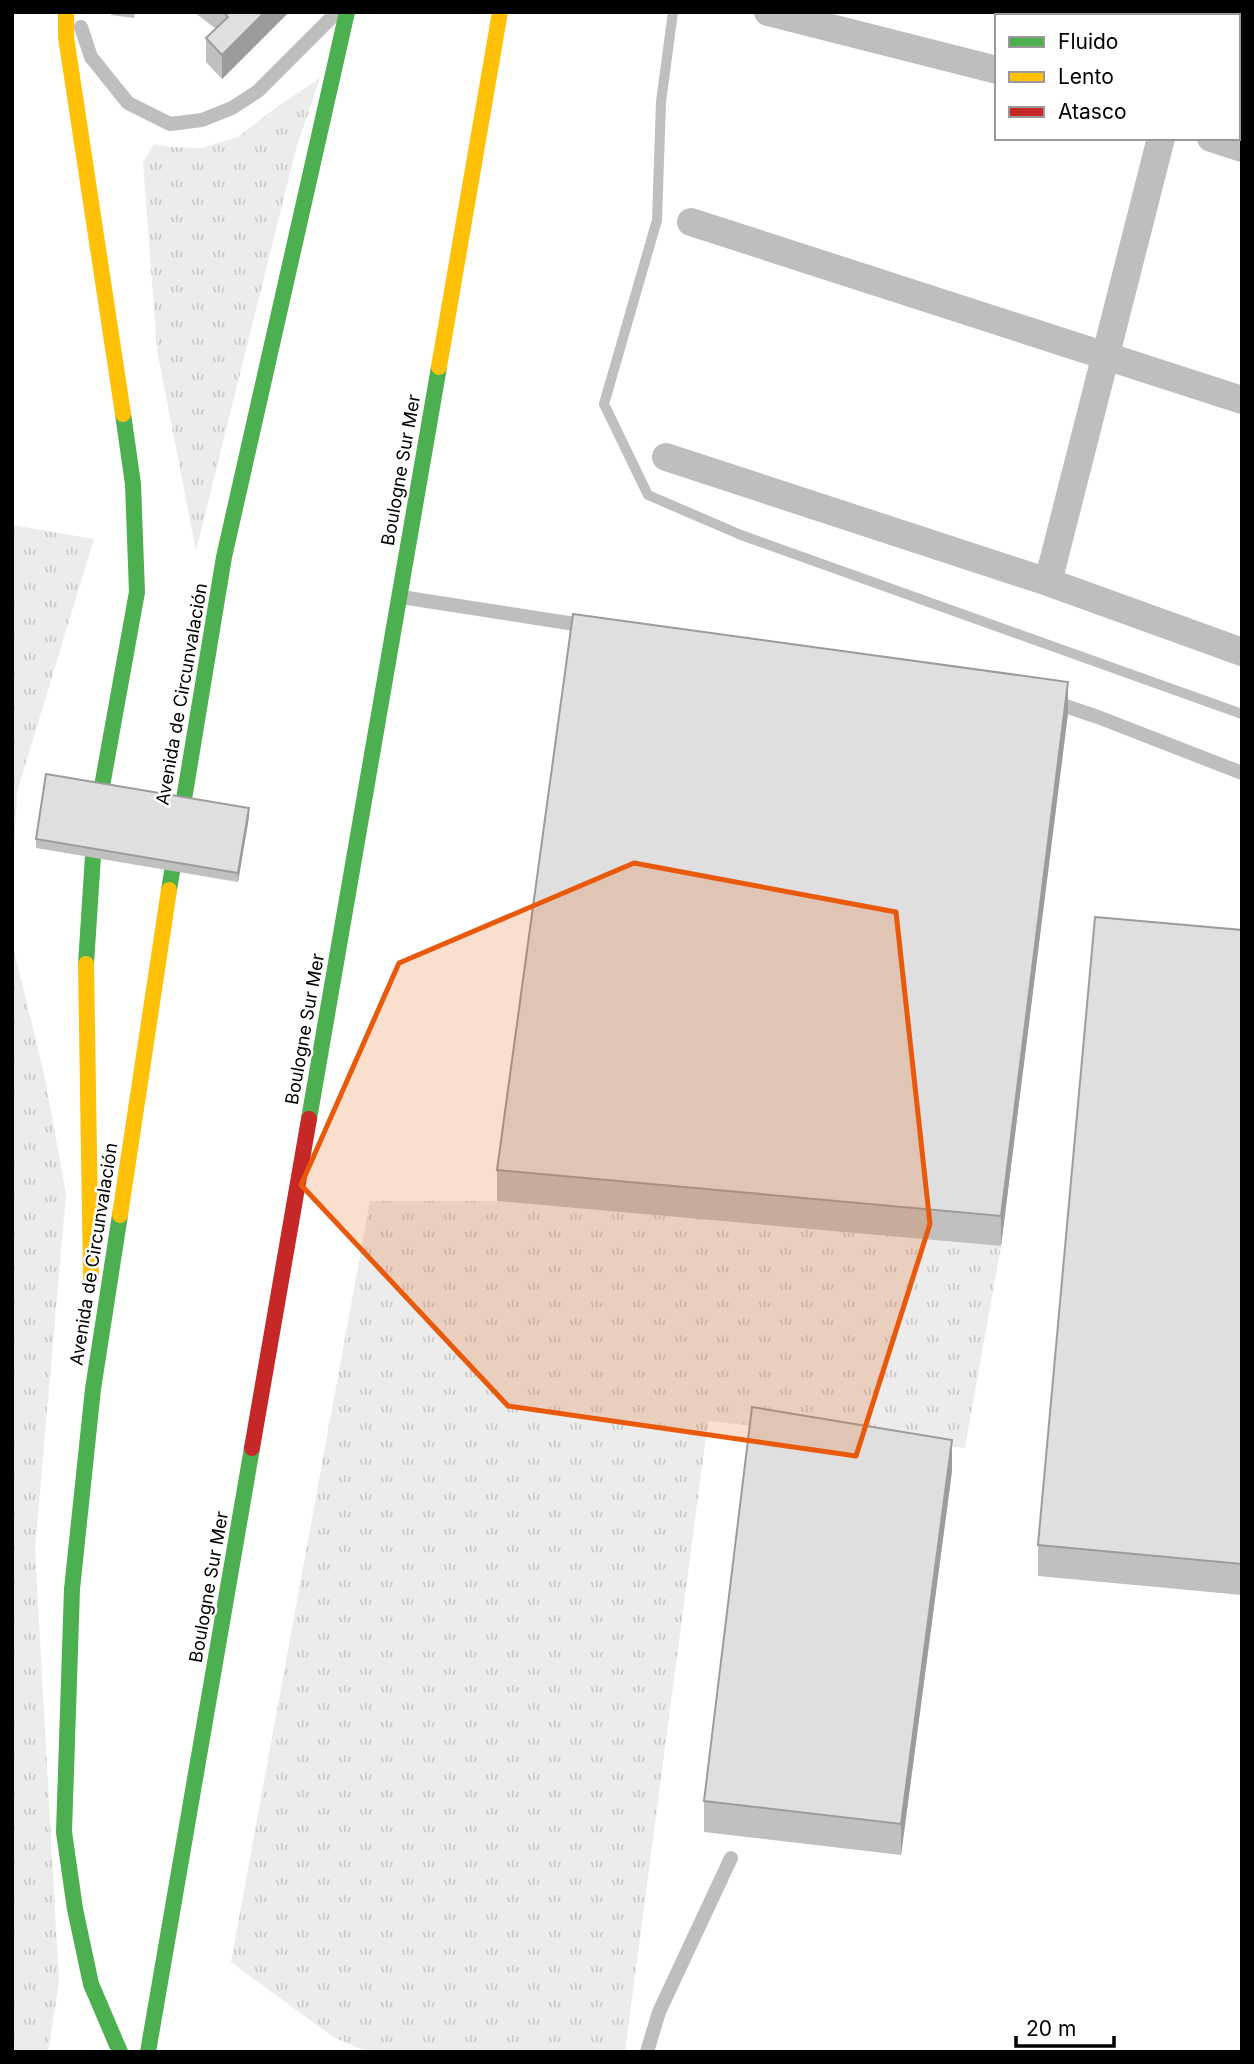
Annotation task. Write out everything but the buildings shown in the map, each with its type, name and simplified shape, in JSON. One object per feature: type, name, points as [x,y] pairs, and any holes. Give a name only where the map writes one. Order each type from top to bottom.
[{"type":"street","name":"Avenida de Circunvalación","points":[[66,12],[66,37],[133,484],[136,592],[96,825],[86,949],[93,1389]]},
{"type":"street","name":"Avenida de Circunvalación","points":[[120,2052],[92,1984],[75,1909],[64,1832],[72,1589],[93,1389],[177,838],[224,557],[347,12]]},
{"type":"street","name":"Boulogne Sur Mer","points":[[148,2052],[500,12]]},
{"type":"street","points":[[768,12],[995,69]]},
{"type":"street","points":[[1048,582],[1161,140]]},
{"type":"street","points":[[1217,140],[1242,148]]},
{"type":"street","points":[[691,222],[1242,400]]},
{"type":"street","points":[[666,457],[1048,582],[1242,652]]},
{"type":"lane","points":[[77,12],[91,57],[128,103],[170,124],[202,120],[232,108],[258,91],[325,27],[337,12]]},
{"type":"lane","points":[[399,596],[604,628]]},
{"type":"lane","points":[[1037,698],[1098,717],[1242,773]]},
{"type":"lane","points":[[647,2052],[659,2012],[730,1858]]},
{"type":"highlighted area","points":[[634,863],[896,912],[930,1224],[856,1456],[508,1406],[301,1185],[399,963]]},
{"type":"green space","points":[[320,78],[296,149],[196,551],[157,350],[143,162],[154,144],[201,148],[238,137]]},
{"type":"green space","points":[[12,525],[94,539],[17,792],[12,894]]},
{"type":"green space","points":[[12,942],[45,1078],[66,1194],[35,1549],[59,1982],[48,2052],[12,2052]]},
{"type":"green space","points":[[370,1201],[497,1201],[1001,1246],[965,1448],[708,1421],[625,2052],[368,2052],[333,2037],[231,1962]]},
{"type":"waterway","points":[[673,12],[661,102],[657,220],[604,404],[648,495],[741,535],[1242,714]]},
{"type":"traffic: fast","points":[[169,890],[224,557],[347,12]]},
{"type":"traffic: fast","points":[[309,1119],[439,367]]},
{"type":"traffic: fast","points":[[86,964],[95,825],[137,592],[133,484],[123,414]]},
{"type":"traffic: fast","points":[[120,1215],[93,1389],[72,1589],[64,1832],[75,1909],[91,1984],[120,2052]]},
{"type":"traffic: fast","points":[[148,2052],[252,1448]]},
{"type":"traffic: slow","points":[[66,12],[66,37],[123,414]]},
{"type":"traffic: slow","points":[[439,367],[500,12]]},
{"type":"traffic: slow","points":[[120,1215],[169,890]]},
{"type":"traffic: slow","points":[[86,964],[91,1278]]},
{"type":"traffic: jam","points":[[252,1448],[309,1119]]}]
